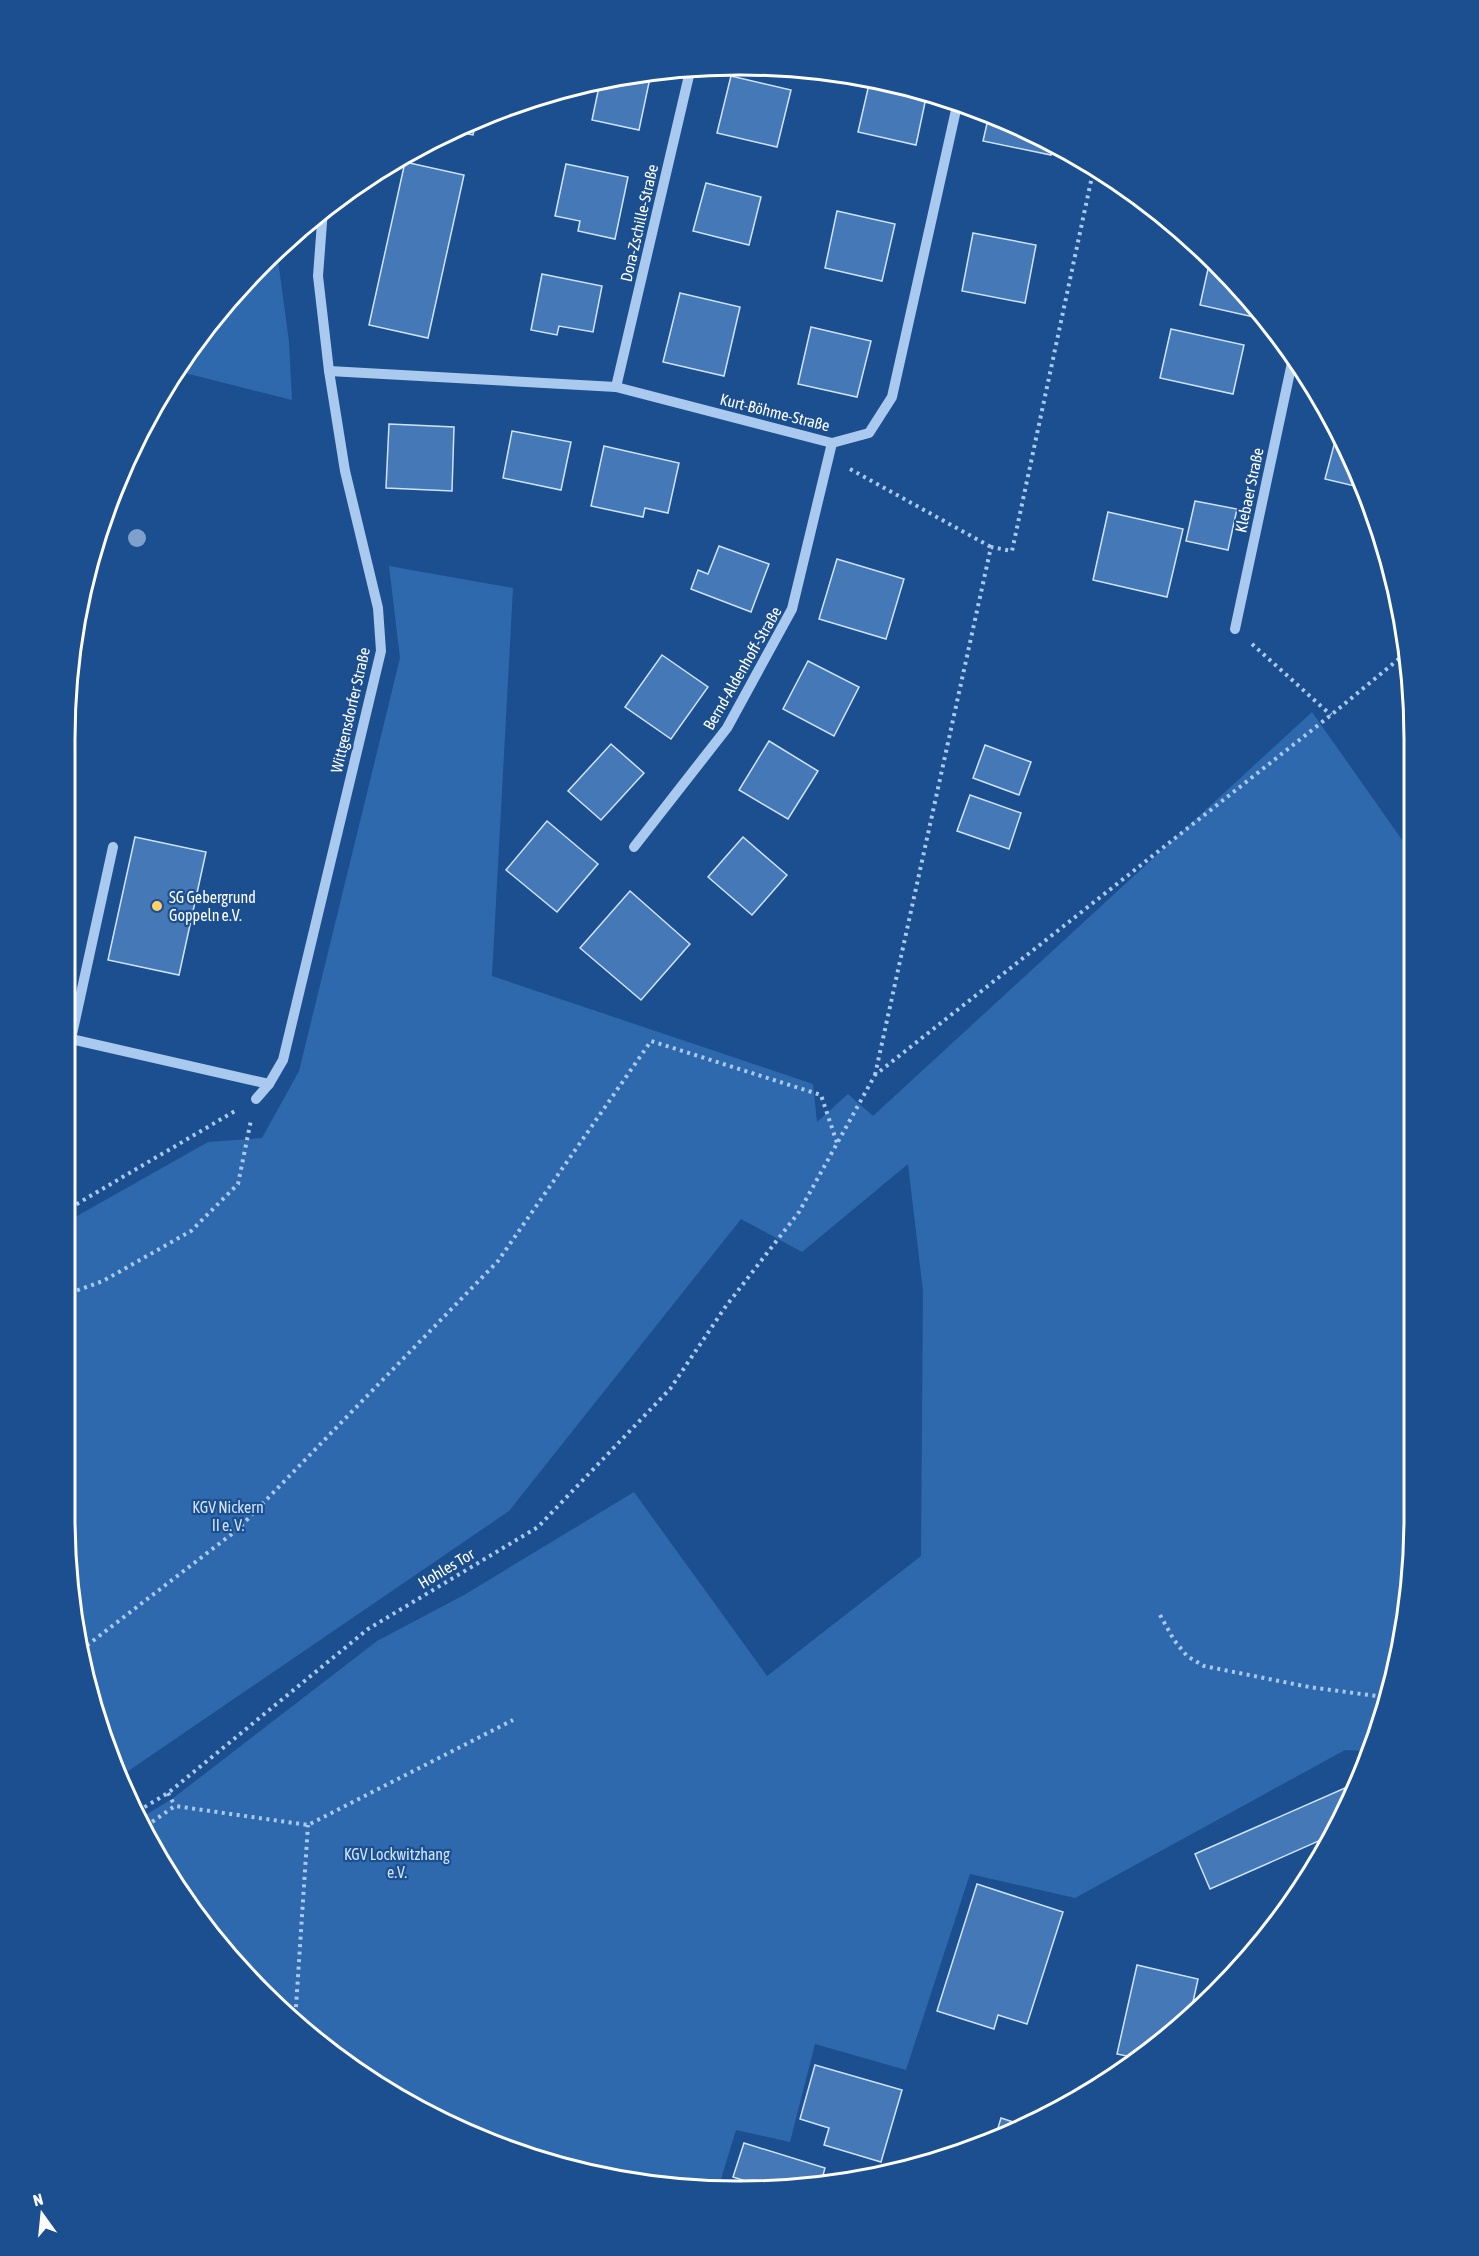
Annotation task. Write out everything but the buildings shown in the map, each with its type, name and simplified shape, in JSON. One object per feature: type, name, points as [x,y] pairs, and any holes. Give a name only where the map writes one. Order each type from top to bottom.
[{"type":"street","name":"Dora-Zschille-Straße","points":[[616,387],[689,77]]},
{"type":"street","name":"Kurt-Böhme-Straße","points":[[329,371],[616,387],[832,443],[869,433],[892,397],[956,111]]},
{"type":"street","name":"Wittgensdorfer Straße","points":[[256,1099],[269,1084],[283,1060],[381,651],[378,608],[345,471],[329,371],[318,276],[322,223]]},
{"type":"street","name":"Klebaer Straße","points":[[1234,628],[1291,368]]},
{"type":"street","name":"Bernd-Aldenhoff-Straße","points":[[634,847],[727,728],[792,609],[832,443]]},
{"type":"street","points":[[75,1021],[113,847]]},
{"type":"street","points":[[75,1040],[269,1084]]},
{"type":"path","points":[[828,457],[991,548],[1012,551],[1092,176]]},
{"type":"path","points":[[875,1076],[991,548]]},
{"type":"path","points":[[1234,628],[1332,716]]},
{"type":"path","points":[[875,1076],[1332,716],[1399,659]]},
{"type":"path","points":[[88,1645],[237,1530],[498,1262],[651,1041],[821,1095],[838,1144]]},
{"type":"path","name":"Hohles Tor","points":[[143,1807],[168,1793],[368,1629],[538,1527],[670,1389],[726,1306],[799,1212],[875,1076]]},
{"type":"path","points":[[75,1205],[256,1099]]},
{"type":"path","points":[[75,1291],[103,1281],[191,1231],[238,1184],[256,1099]]},
{"type":"path","points":[[1160,1615],[1174,1640],[1187,1656],[1204,1666],[1309,1687],[1379,1695]]},
{"type":"path","points":[[151,1823],[175,1806],[308,1825],[513,1720]]},
{"type":"path","points":[[168,1793],[175,1806]]},
{"type":"path","points":[[296,2011],[308,1825]]},
{"type":"green space","points":[[278,262],[289,342],[292,400],[185,373],[240,301]]},
{"type":"green space","points":[[389,566],[513,588],[492,976],[813,1084],[817,1122],[848,1094],[873,1116],[1312,712],[1404,843],[1403,1560],[1391,1646],[1369,1730],[1361,1751],[1345,1750],[1075,1898],[970,1874],[906,2070],[815,2044],[790,2142],[736,2130],[721,2181],[696,2180],[610,2168],[526,2146],[446,2112],[370,2069],[301,2016],[240,1955],[187,1886],[146,1814],[172,1799],[377,1641],[464,1595],[634,1492],[767,1676],[921,1556],[923,1291],[908,1164],[802,1252],[741,1219],[509,1511],[127,1772],[110,1730],[88,1646],[76,1560],[75,1217],[208,1142],[262,1138],[299,1071],[400,658]]},
{"type":"place","name":"SG Gebergrund Goppeln e.V.","points":[[157,906]]},
{"type":"park label","name":"KGV Nickern II e. V.","points":[[228,1516]]},
{"type":"park label","name":"KGV Lockwitzhang e.V.","points":[[397,1863]]}]
